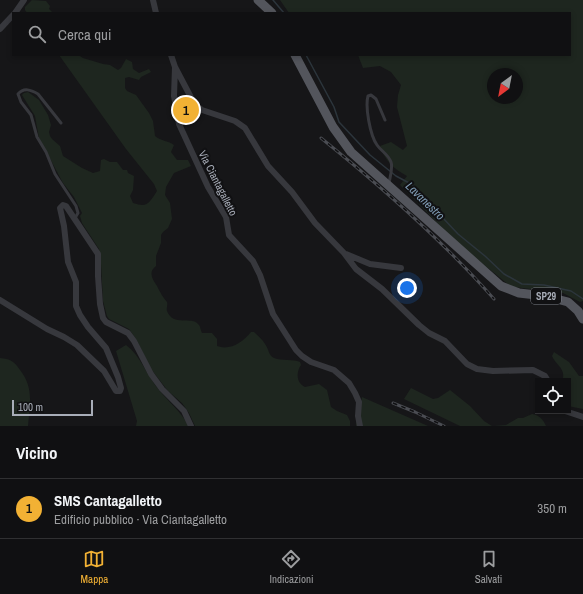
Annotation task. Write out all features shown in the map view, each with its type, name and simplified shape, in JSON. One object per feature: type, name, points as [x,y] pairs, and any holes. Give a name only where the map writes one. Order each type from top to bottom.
[{"type":"main road","points":[[258,0],[271,12]]},
{"type":"main road","name":"SP29","points":[[296,56],[333,127],[351,152],[389,183],[501,286],[519,293],[545,296],[568,302],[578,311],[583,319]]},
{"type":"street","points":[[15,12],[24,0]]},
{"type":"street","points":[[153,0],[156,12]]},
{"type":"street","points":[[0,29],[12,16]]},
{"type":"street","name":"Via Ciantagalletto","points":[[171,56],[175,68],[195,105],[202,110],[235,121],[245,128],[268,166],[292,192],[315,223],[344,253],[356,269],[382,289],[419,325],[429,333],[445,341],[467,364],[477,369],[493,371],[533,370],[546,378]]},
{"type":"street","name":"Via Ciantagalletto","points":[[175,68],[174,96],[176,114],[180,129],[208,187],[226,217],[230,235],[253,261],[268,294],[273,314],[296,350],[311,362],[334,370],[349,383],[359,402],[358,416],[360,426]]},
{"type":"street","points":[[0,300],[47,329],[77,345],[104,372],[116,392],[120,391],[121,388],[116,371],[106,348],[88,327],[76,306],[76,282],[68,262],[64,226],[60,208],[66,206],[98,254],[100,304],[103,318],[106,322],[128,333],[134,341],[151,374],[162,389],[184,411],[191,426]]},
{"type":"street","name":"Via Ciantagalletto","points":[[344,253],[370,264],[401,268]]},
{"type":"street","points":[[571,413],[583,417]]},
{"type":"lane","points":[[61,123],[38,94],[33,91],[24,90],[18,94],[31,115],[37,136],[46,152],[55,174],[76,206],[78,213],[75,218]]},
{"type":"lane","points":[[385,120],[376,99],[371,95],[368,96],[366,102],[373,137],[378,147],[390,159],[391,168],[389,183]]},
{"type":"shaded area","points":[[32,0],[46,1],[52,12],[26,12],[25,7]]},
{"type":"shaded area","points":[[280,0],[583,0],[583,301],[580,302],[563,293],[514,287],[509,285],[458,244],[400,185],[407,176],[390,164],[384,156],[380,146],[391,142],[403,150],[407,146],[397,107],[401,85],[391,72],[380,66],[363,68],[358,56],[571,56],[571,12],[288,12]]},
{"type":"shaded area","points":[[60,56],[80,56],[110,65],[118,70],[121,68],[126,59],[132,62],[133,69],[139,73],[149,69],[151,72],[141,77],[139,80],[129,77],[125,78],[125,88],[127,91],[136,95],[149,113],[153,121],[155,136],[174,145],[171,152],[177,160],[188,160],[191,166],[174,173],[166,187],[165,195],[170,203],[172,219],[168,228],[161,235],[161,243],[156,256],[156,266],[151,273],[162,296],[167,302],[167,310],[170,316],[178,320],[195,322],[200,326],[202,333],[212,333],[217,339],[217,346],[222,347],[236,345],[251,332],[254,332],[264,342],[272,357],[300,362],[301,365],[299,368],[298,380],[300,383],[305,387],[319,384],[327,390],[331,407],[347,415],[350,421],[350,426],[195,426],[182,403],[168,391],[151,369],[136,339],[129,329],[109,319],[107,316],[103,301],[99,249],[82,223],[80,216],[82,213],[74,197],[63,183],[39,138],[35,116],[22,95],[28,92],[39,100],[48,115],[51,125],[49,132],[50,136],[60,146],[63,156],[93,173],[100,171],[101,160],[104,159],[110,162],[117,162],[123,170],[127,170],[128,173],[134,176],[133,190],[130,196],[133,203],[145,205],[152,199],[157,191],[154,184],[126,149]]},
{"type":"shaded area","points":[[126,345],[140,360],[163,395],[178,411],[189,426],[136,426],[137,421],[116,351]]},
{"type":"shaded area","points":[[554,352],[569,362],[579,376],[583,376],[583,409],[571,407],[571,378],[563,378],[563,371],[552,356]]},
{"type":"shaded area","points":[[0,358],[14,363],[27,383],[30,396],[28,426],[0,426]]},
{"type":"shaded area","points":[[411,388],[433,399],[438,398],[450,390],[470,406],[484,421],[492,426],[460,426],[404,399]]},
{"type":"shaded area","points":[[362,397],[428,426],[356,426],[356,419]]},
{"type":"shaded area","points":[[532,414],[537,415],[544,421],[546,426],[494,426],[506,425],[518,418],[523,418]]},
{"type":"waterway","name":"Lavanestro","points":[[273,0],[283,12]]},
{"type":"waterway","name":"Lavanestro","points":[[307,56],[334,107],[339,122],[370,155],[396,176],[411,184],[458,234],[504,274],[522,284],[544,285],[571,291],[583,299]]},
{"type":"railway","points":[[321,138],[367,176],[433,235],[494,299]]},
{"type":"railway","points":[[393,403],[444,426]]},
{"type":"place","name":"SMS Cantagalletto","points":[[186,110]]}]
